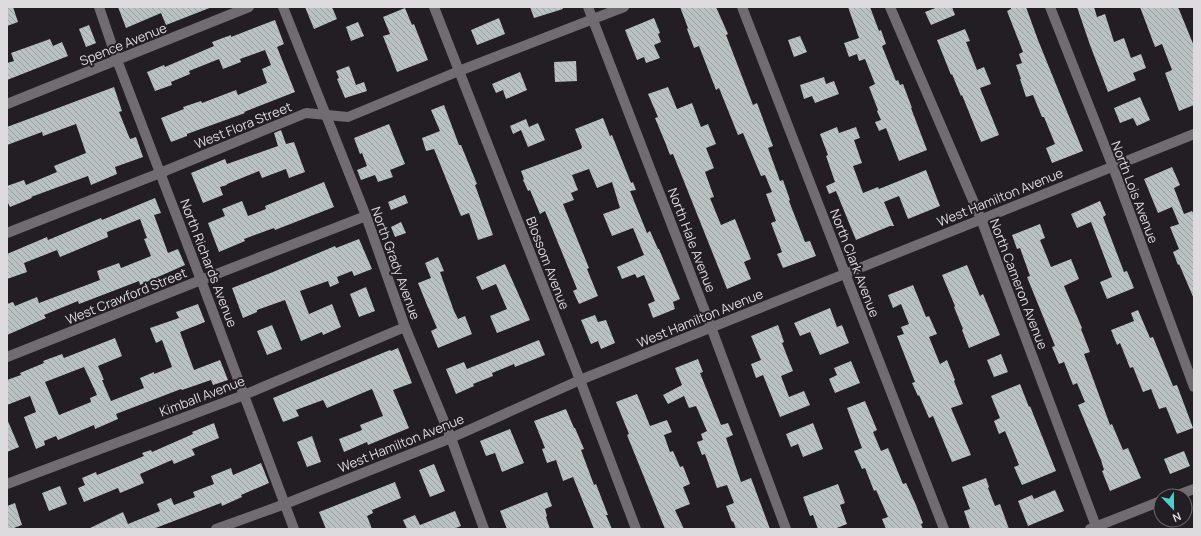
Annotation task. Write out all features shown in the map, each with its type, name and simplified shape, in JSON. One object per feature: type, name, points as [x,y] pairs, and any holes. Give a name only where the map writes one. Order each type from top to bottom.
[{"type":"street","name":"North Richards Avenue","points":[[99,7],[117,60],[294,529]]},
{"type":"street","name":"Spence Avenue","points":[[7,104],[249,7]]},
{"type":"street","name":"North Grady Avenue","points":[[282,7],[366,216],[405,326],[451,438],[484,529]]},
{"type":"street","name":"Blossom Avenue","points":[[434,7],[580,380],[636,529]]},
{"type":"street","name":"North Hale Avenue","points":[[588,7],[712,327],[786,529]]},
{"type":"street","name":"West Flora Street","points":[[7,233],[160,173],[306,113],[348,117],[459,71],[624,7]]},
{"type":"street","name":"North Clark Avenue","points":[[742,7],[944,529]]},
{"type":"street","name":"North Cameron Avenue","points":[[890,7],[981,219],[1094,528]]},
{"type":"street","name":"North Lois Avenue","points":[[1050,7],[1113,167],[1194,387]]},
{"type":"street","name":"West Hamilton Avenue","points":[[216,529],[285,504],[451,438],[580,380],[1194,134]]},
{"type":"street","name":"West Crawford Street","points":[[7,357],[366,216]]},
{"type":"street","name":"Kimball Avenue","points":[[7,484],[244,394],[405,326]]},
{"type":"street","points":[[1094,528],[1153,504]]},
{"type":"building","points":[[7,7],[13,7],[18,22],[7,26]]},
{"type":"building","points":[[118,7],[212,7],[166,25],[161,13],[126,28]]},
{"type":"building","points":[[305,7],[332,7],[337,19],[314,29]]},
{"type":"building","points":[[530,7],[562,7],[563,9],[534,18]]},
{"type":"building","points":[[680,7],[716,7],[728,34],[726,35],[753,105],[757,103],[773,146],[768,148],[780,181],[783,180],[790,200],[789,201],[805,242],[810,241],[816,256],[783,268],[777,254],[782,252],[771,223],[776,221],[766,194],[772,192],[765,175],[761,176],[743,133],[738,135],[719,88],[716,90],[699,46],[694,48]]},
{"type":"building","points":[[848,7],[870,7],[879,31],[881,30],[886,44],[882,46],[896,81],[898,80],[900,85],[903,84],[927,150],[899,161],[886,128],[879,131],[875,122],[881,120],[869,87],[875,84],[865,59],[859,61],[857,54],[849,57],[844,43],[859,38]]},
{"type":"building","points":[[938,7],[952,7],[955,15],[931,25],[925,12]]},
{"type":"building","points":[[1011,7],[1026,7],[1083,151],[1052,163],[1046,148],[1055,144],[1033,95],[1026,97],[1016,65],[1022,63],[1019,54],[1023,52],[1007,11],[1011,9]]},
{"type":"building","points":[[1077,7],[1094,7],[1097,17],[1105,14],[1114,42],[1124,38],[1131,58],[1141,54],[1146,68],[1133,73],[1136,80],[1108,92]]},
{"type":"building","points":[[1140,7],[1178,7],[1194,46],[1194,105],[1179,111],[1165,73],[1172,70],[1162,44],[1155,47]]},
{"type":"building","points":[[405,8],[412,25],[414,24],[428,60],[397,72],[383,36],[390,34],[383,17]]},
{"type":"building","points":[[499,18],[505,34],[477,45],[471,30]]},
{"type":"building","points":[[654,18],[660,33],[658,34],[661,42],[654,45],[660,58],[646,63],[644,57],[637,60],[625,30]]},
{"type":"building","points":[[275,20],[284,44],[277,47],[295,92],[244,112],[245,113],[187,134],[187,136],[171,142],[161,118],[184,109],[183,107],[201,101],[202,103],[236,90],[238,95],[267,83],[262,69],[271,65],[265,50],[240,59],[241,62],[223,69],[219,59],[189,71],[190,74],[171,82],[172,85],[155,91],[147,72],[164,65],[165,67],[214,46],[212,42],[231,35],[231,37]]},
{"type":"building","points":[[358,22],[364,36],[351,41],[346,27]]},
{"type":"building","points":[[89,25],[96,43],[86,47],[79,29]]},
{"type":"building","points":[[965,29],[970,41],[966,42],[977,70],[984,67],[991,84],[980,88],[999,135],[981,142],[937,40]]},
{"type":"building","points":[[800,36],[807,52],[794,57],[788,40]]},
{"type":"building","points":[[50,39],[53,46],[62,42],[68,56],[7,80],[7,63],[14,61],[11,53]]},
{"type":"building","points":[[576,61],[577,81],[555,82],[554,62]]},
{"type":"building","points":[[349,66],[356,85],[364,82],[367,91],[345,98],[337,79],[339,78],[336,71]]},
{"type":"building","points":[[520,72],[527,90],[506,99],[503,90],[496,93],[492,84]]},
{"type":"building","points":[[824,77],[826,84],[834,81],[839,94],[815,103],[812,96],[804,99],[800,85]]},
{"type":"building","points":[[114,87],[122,111],[119,112],[130,139],[136,137],[143,157],[115,167],[117,174],[91,185],[88,176],[31,197],[32,198],[10,207],[7,201],[7,186],[24,180],[26,185],[57,172],[54,166],[86,153],[76,124],[43,136],[42,132],[7,145],[7,127]]},
{"type":"building","points":[[668,87],[677,109],[692,103],[701,127],[708,124],[716,144],[706,148],[714,168],[705,172],[714,197],[710,198],[721,225],[735,219],[751,259],[744,262],[751,279],[727,289],[673,154],[670,155],[655,118],[658,117],[648,94]]},
{"type":"building","points":[[1140,97],[1150,120],[1137,126],[1133,118],[1120,123],[1114,108]]},
{"type":"building","points":[[444,105],[459,145],[461,145],[477,184],[475,185],[493,235],[478,240],[469,213],[461,216],[434,149],[426,151],[422,138],[440,131],[431,110]]},
{"type":"building","points":[[603,118],[610,136],[612,135],[631,183],[633,182],[636,190],[630,191],[647,233],[650,231],[680,299],[673,302],[675,309],[653,318],[648,304],[655,301],[644,275],[637,278],[635,274],[622,279],[617,267],[644,255],[633,228],[612,236],[603,214],[620,208],[612,182],[597,188],[589,169],[572,175],[578,190],[571,193],[574,200],[563,204],[589,268],[587,269],[598,296],[579,304],[573,291],[577,289],[545,211],[540,214],[530,190],[528,191],[523,180],[521,171],[581,149],[582,147],[575,129]]},
{"type":"building","points":[[526,119],[529,127],[538,123],[545,140],[528,147],[521,130],[513,134],[510,126]]},
{"type":"building","points":[[389,124],[405,164],[390,170],[393,177],[378,182],[375,175],[361,180],[357,170],[367,166],[362,153],[360,154],[354,138]]},
{"type":"building","points":[[837,127],[839,133],[856,127],[860,138],[854,140],[862,163],[853,166],[863,193],[878,187],[879,189],[926,170],[940,206],[908,219],[899,196],[884,202],[894,226],[890,226],[856,240],[836,191],[829,194],[826,186],[835,182],[826,156],[828,155],[820,134]]},
{"type":"building","points":[[281,130],[286,144],[294,142],[305,172],[289,178],[286,169],[262,178],[259,171],[220,187],[223,195],[203,203],[191,173],[225,159],[227,164],[278,146],[274,133]]},
{"type":"building","points":[[1172,167],[1180,185],[1174,188],[1184,214],[1192,211],[1194,215],[1194,299],[1173,252],[1179,249],[1170,227],[1179,224],[1172,207],[1158,213],[1144,179]]},
{"type":"building","points":[[324,182],[334,207],[275,230],[274,228],[244,239],[245,241],[219,252],[208,223],[225,216],[222,209],[242,201],[248,216],[266,209],[265,206]]},
{"type":"building","points":[[405,195],[408,203],[391,210],[388,202]]},
{"type":"building","points":[[155,198],[161,213],[154,215],[168,253],[178,249],[185,265],[140,285],[139,281],[79,304],[78,301],[44,315],[46,318],[7,335],[7,304],[13,302],[15,306],[37,297],[39,303],[100,280],[97,271],[119,263],[121,268],[151,256],[144,239],[147,238],[140,219],[107,232],[108,237],[60,257],[57,250],[24,263],[27,272],[7,279],[7,254],[47,237],[48,240],[101,218],[102,220]]},
{"type":"building","points":[[1100,201],[1106,215],[1103,217],[1124,272],[1127,271],[1134,288],[1107,299],[1100,282],[1112,277],[1091,222],[1077,228],[1071,214]]},
{"type":"building","points":[[401,222],[406,233],[395,237],[391,227]]},
{"type":"building","points":[[1040,224],[1045,238],[1040,240],[1051,267],[1071,259],[1079,279],[1064,286],[1082,328],[1081,329],[1090,352],[1084,354],[1110,425],[1112,424],[1123,450],[1128,448],[1141,478],[1110,491],[1102,471],[1104,470],[1101,460],[1078,405],[1085,402],[1077,383],[1073,385],[1064,362],[1059,364],[1052,347],[1055,346],[1027,277],[1030,276],[1020,248],[1017,249],[1012,235]]},
{"type":"building","points":[[359,239],[372,269],[354,276],[352,271],[337,277],[339,283],[330,287],[328,281],[300,291],[309,314],[332,304],[341,327],[323,335],[322,332],[301,341],[285,300],[257,310],[257,312],[243,318],[232,288],[335,246],[336,248]]},
{"type":"building","points":[[438,257],[444,271],[440,272],[454,311],[458,319],[465,316],[472,334],[438,348],[431,331],[437,328],[418,283],[431,278],[425,263]]},
{"type":"building","points":[[505,264],[530,320],[497,333],[490,316],[507,309],[496,284],[482,290],[476,277]]},
{"type":"building","points":[[967,265],[980,296],[983,294],[1000,335],[969,348],[954,307],[955,306],[942,275]]},
{"type":"building","points":[[913,285],[926,317],[929,316],[937,334],[929,337],[940,364],[947,360],[963,404],[951,408],[971,455],[952,462],[933,416],[929,418],[912,383],[915,382],[897,336],[904,334],[901,327],[909,324],[901,304],[893,308],[888,295]]},
{"type":"building","points":[[366,287],[375,311],[359,317],[350,294]]},
{"type":"building","points":[[198,304],[205,322],[180,332],[194,370],[220,360],[228,380],[213,385],[211,380],[182,390],[181,389],[116,414],[118,419],[95,429],[94,425],[58,440],[56,436],[44,441],[45,445],[36,449],[24,417],[36,412],[30,396],[7,405],[7,380],[21,375],[20,373],[44,363],[43,361],[62,354],[64,358],[115,338],[122,356],[98,366],[111,401],[144,388],[140,378],[172,367],[162,340],[156,343],[150,328],[179,318],[176,312]],"holes":[[[84,367],[97,395],[90,398],[91,402],[59,415],[45,382]]]},
{"type":"building","points":[[830,308],[837,327],[842,325],[849,343],[820,355],[810,332],[800,336],[794,323]]},
{"type":"building","points":[[1138,310],[1150,338],[1153,337],[1173,386],[1177,385],[1193,428],[1177,434],[1166,407],[1159,409],[1151,389],[1143,392],[1133,367],[1130,368],[1120,343],[1117,345],[1111,330],[1134,321],[1131,313]]},
{"type":"building","points":[[595,315],[598,322],[606,320],[615,343],[601,349],[598,341],[591,344],[581,320]]},
{"type":"building","points":[[272,325],[282,349],[267,355],[257,331]]},
{"type":"building","points":[[778,325],[784,342],[782,343],[793,371],[781,376],[789,397],[804,391],[810,405],[780,417],[763,375],[756,378],[751,364],[761,360],[751,336]]},
{"type":"building","points":[[539,340],[545,355],[515,367],[514,364],[492,373],[493,376],[473,384],[474,386],[456,394],[446,369],[464,362],[467,369]]},
{"type":"building","points":[[398,348],[412,383],[393,390],[409,428],[368,445],[367,442],[344,452],[339,439],[362,430],[360,425],[383,416],[372,389],[327,408],[323,400],[296,410],[299,416],[283,422],[273,398]]},
{"type":"building","points":[[1001,354],[1008,372],[994,377],[987,360]]},
{"type":"building","points":[[698,359],[703,372],[700,373],[721,425],[728,423],[733,435],[726,438],[741,482],[751,478],[770,529],[736,529],[726,506],[734,503],[727,485],[717,488],[705,454],[702,455],[697,442],[703,440],[701,434],[707,431],[696,406],[689,408],[684,396],[668,404],[663,395],[682,385],[675,368]]},
{"type":"building","points":[[851,361],[860,383],[835,393],[829,379],[837,375],[834,368]]},
{"type":"building","points":[[1020,384],[1056,471],[1022,485],[1014,467],[1019,465],[1005,431],[999,434],[994,421],[1000,418],[991,396]]},
{"type":"building","points":[[637,394],[650,426],[667,420],[672,432],[664,435],[670,452],[673,451],[680,467],[683,466],[690,484],[683,487],[690,504],[675,510],[684,529],[665,529],[627,435],[629,434],[616,402]]},
{"type":"building","points":[[865,401],[877,430],[873,432],[881,451],[888,448],[903,484],[906,483],[916,505],[923,523],[921,524],[923,529],[886,529],[882,519],[888,517],[876,490],[874,491],[865,468],[862,469],[854,451],[862,448],[847,408]]},
{"type":"building","points":[[566,409],[584,449],[581,450],[594,485],[596,484],[612,529],[594,529],[573,477],[563,481],[556,460],[547,463],[542,449],[545,448],[534,421]]},
{"type":"building","points":[[7,419],[19,447],[7,452]]},
{"type":"building","points":[[214,423],[219,438],[192,449],[195,455],[174,464],[172,460],[140,474],[144,483],[120,493],[118,488],[84,502],[78,488],[85,485],[82,478],[96,472],[97,475],[144,456],[142,453],[151,450],[152,452]]},
{"type":"building","points":[[813,423],[823,449],[803,457],[798,444],[791,447],[786,434]]},
{"type":"building","points":[[510,429],[524,463],[502,472],[495,453],[486,456],[480,441]]},
{"type":"building","points":[[312,436],[321,462],[307,467],[297,442]]},
{"type":"building","points":[[1184,451],[1190,466],[1170,474],[1164,459]]},
{"type":"building","points":[[261,463],[269,483],[241,495],[242,497],[222,506],[221,503],[153,529],[88,529],[123,512],[128,524],[160,511],[157,504],[171,498],[174,505],[195,497],[193,492],[214,484],[211,476],[231,468],[233,475]]},
{"type":"building","points":[[434,464],[445,491],[430,497],[419,470]]},
{"type":"building","points":[[986,478],[995,506],[1000,504],[1009,529],[970,529],[964,511],[970,509],[962,487]]},
{"type":"building","points":[[395,482],[401,498],[372,510],[373,513],[367,516],[372,529],[326,529],[319,512]]},
{"type":"building","points":[[838,484],[845,503],[840,505],[847,524],[834,529],[818,529],[813,515],[810,516],[803,497]]},
{"type":"building","points":[[60,486],[67,504],[49,511],[42,493]]},
{"type":"building","points":[[1055,490],[1064,511],[1028,526],[1018,501],[1032,495],[1034,499]]},
{"type":"building","points":[[547,492],[552,506],[545,509],[550,529],[507,529],[500,511]]},
{"type":"building","points":[[15,503],[22,525],[7,529],[7,506]]},
{"type":"building","points":[[455,511],[461,526],[453,529],[407,529],[403,520],[415,515],[420,525]]}]
